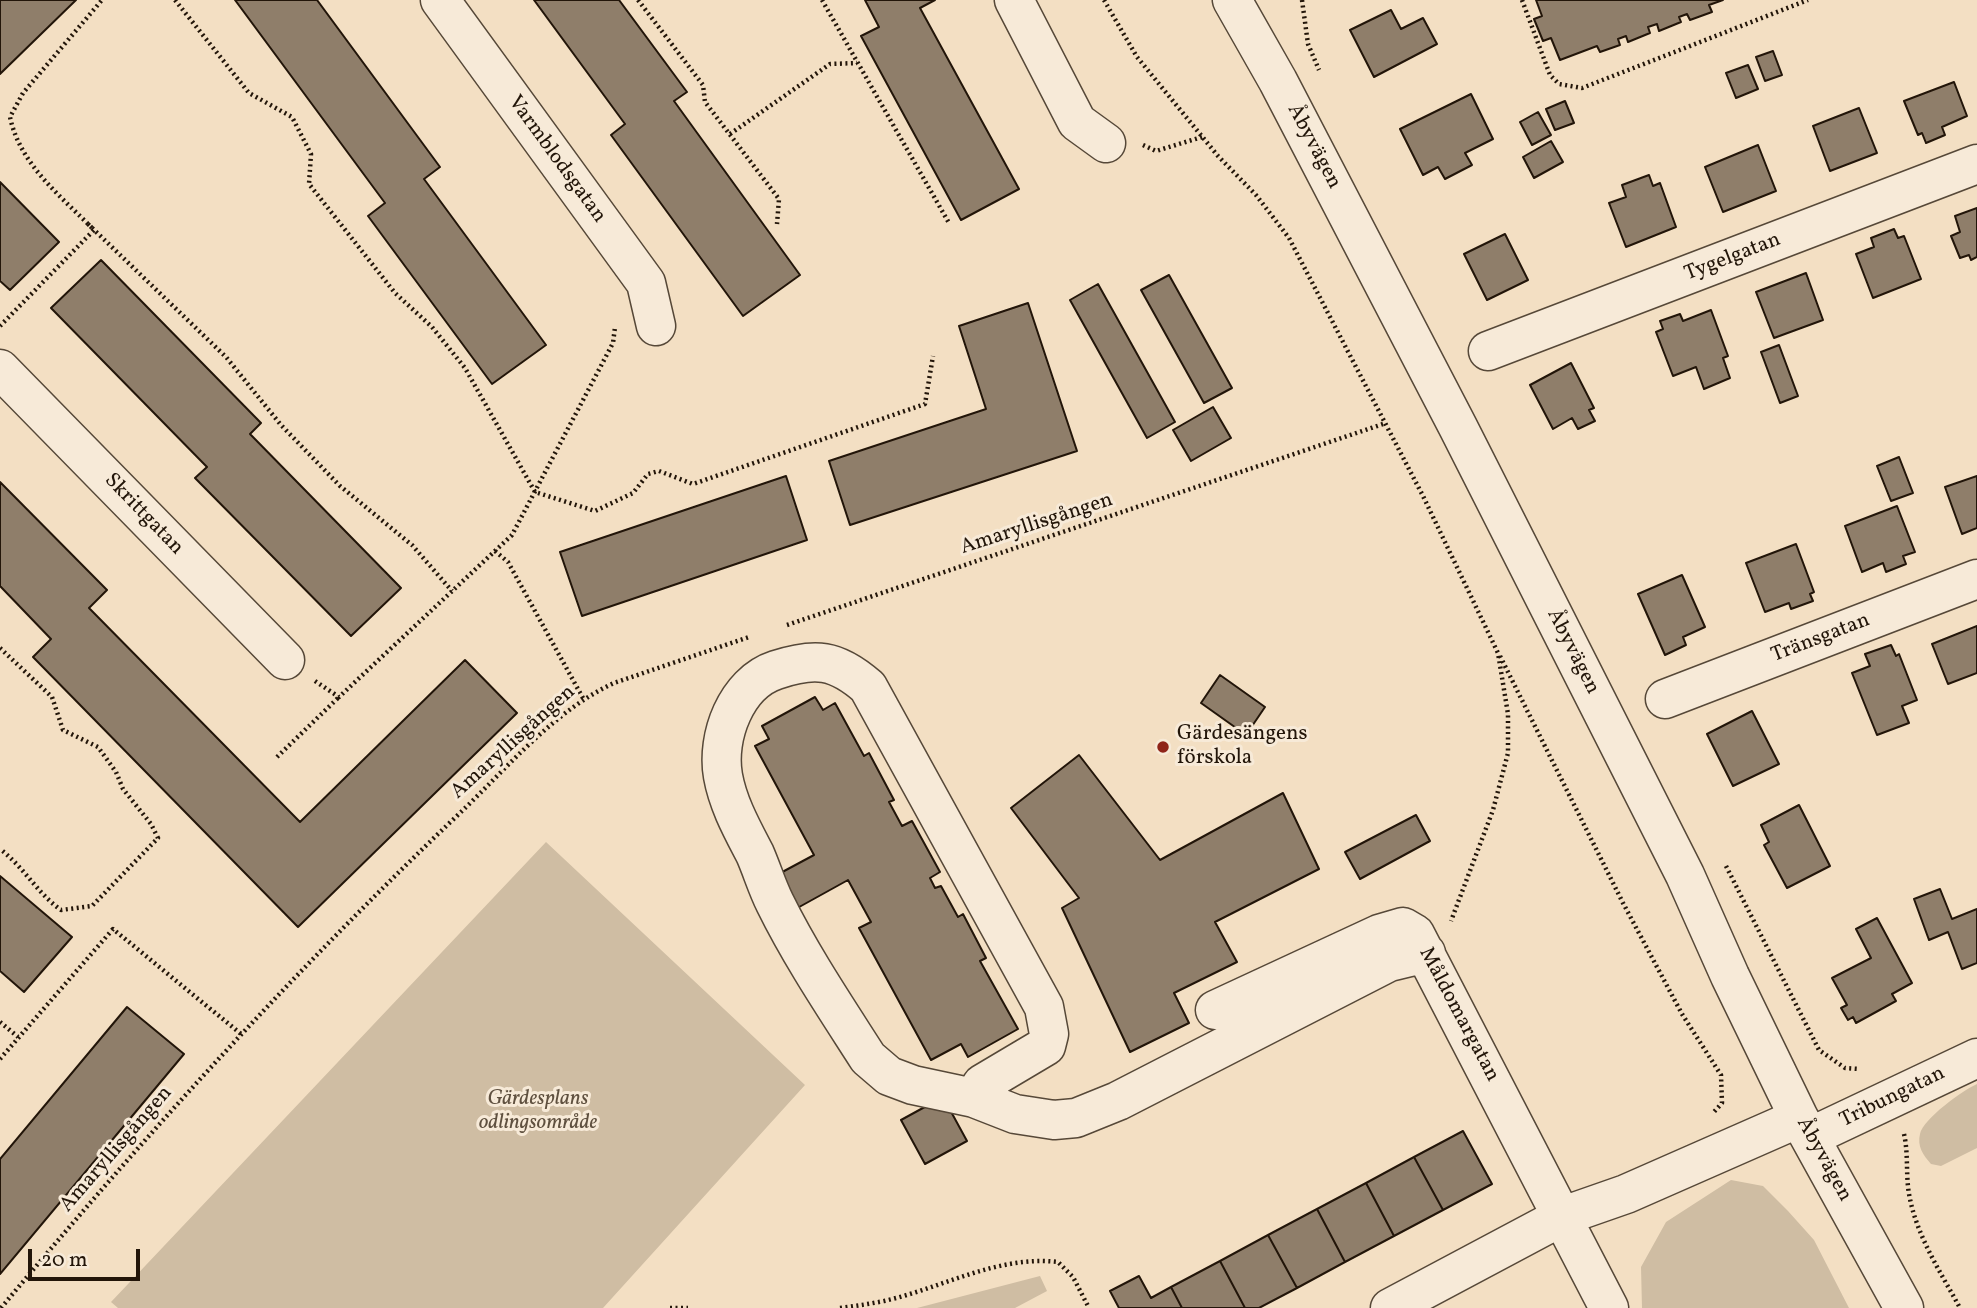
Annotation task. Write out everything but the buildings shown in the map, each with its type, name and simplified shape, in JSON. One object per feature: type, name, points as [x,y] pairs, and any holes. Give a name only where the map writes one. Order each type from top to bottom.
[{"type":"street","name":"Varmblodsgatan","points":[[440,0],[646,282],[656,326]]},
{"type":"street","points":[[1014,0],[1077,122],[1105,143]]},
{"type":"street","name":"Åbyvägen","points":[[1231,0],[1278,81],[1458,427],[1685,875],[1730,976],[1804,1127],[1904,1308]]},
{"type":"street","name":"Tygelgatan","points":[[1488,351],[1977,164]]},
{"type":"street","name":"Skrittgatan","points":[[0,369],[285,660]]},
{"type":"street","name":"Tränsgatan","points":[[1665,699],[1977,579]]},
{"type":"street","points":[[974,1098],[982,1084],[1045,1046],[1049,1034],[1044,1007],[867,687],[847,669],[827,662],[806,662],[771,671],[753,683],[732,715],[724,735],[722,773],[732,808],[775,904],[868,1058],[889,1076],[913,1085],[974,1098],[1015,1114],[1054,1120],[1076,1118],[1118,1101],[1389,962],[1426,953]]},
{"type":"street","name":"Måldomargatan","points":[[1215,1010],[1379,934],[1403,927],[1415,934],[1609,1308]]},
{"type":"street","name":"Tribungatan","points":[[1804,1127],[1888,1100],[1977,1058]]},
{"type":"street","points":[[1390,1308],[1563,1216],[1804,1127]]},
{"type":"path","points":[[0,326],[94,230],[32,167],[15,141],[10,117],[23,93],[102,0]]},
{"type":"path","points":[[175,0],[249,93],[292,117],[312,154],[309,184],[394,293],[432,327],[465,368],[535,492],[595,511],[634,493],[648,474],[659,471],[693,484],[706,480],[925,404],[933,356]]},
{"type":"path","points":[[638,0],[703,85],[705,102],[779,199],[777,224]]},
{"type":"path","points":[[822,0],[949,223]]},
{"type":"path","points":[[1104,0],[1137,57],[1202,137],[1256,195],[1289,238],[1386,423],[1623,903],[1682,1014],[1721,1075],[1722,1103],[1703,1119]]},
{"type":"path","points":[[1302,0],[1308,44]]},
{"type":"path","points":[[1522,0],[1550,75],[1569,88],[1582,88],[1808,0]]},
{"type":"path","points":[[730,134],[830,64],[857,64]]},
{"type":"path","points":[[1105,143],[1121,131],[1156,151],[1202,137]]},
{"type":"path","points":[[88,224],[226,357],[281,425],[340,486],[412,545],[452,591]]},
{"type":"path","points":[[277,757],[512,535],[612,343],[616,319]]},
{"type":"path","name":"Amaryllisgången","points":[[783,626],[1386,423]]},
{"type":"path","points":[[495,551],[508,562],[584,700]]},
{"type":"path","name":"Amaryllisgången","points":[[1,1308],[241,1034],[429,842],[530,746],[584,700],[614,683],[758,634]]},
{"type":"path","points":[[0,648],[52,696],[63,730],[98,747],[116,772],[123,789],[158,838],[92,906],[61,910],[43,898],[20,864],[0,849]]},
{"type":"path","points":[[1426,953],[1437,949],[1471,875],[1493,810],[1508,753],[1508,714],[1498,653]]},
{"type":"path","points":[[285,660],[339,698]]},
{"type":"path","points":[[0,1059],[114,929],[241,1034]]},
{"type":"path","points":[[1799,1009],[1819,1050],[1826,1057],[1845,1068],[1873,1068],[1908,1151],[1909,1195],[1915,1222],[1960,1308]]},
{"type":"path","points":[[0,1022],[18,1037]]},
{"type":"path","points":[[840,1308],[884,1301],[1011,1263],[1037,1259],[1058,1262],[1073,1277],[1089,1308]]},
{"type":"path","points":[[670,1308],[688,1308]]},
{"type":"green space","name":"Gärdesplans odlingsområde","points":[[546,842],[805,1085],[603,1308],[118,1308],[111,1302]]},
{"type":"green space","points":[[1977,1084],[1977,1148],[1941,1166],[1931,1164],[1920,1146],[1919,1138],[1923,1128],[1944,1106]]},
{"type":"green space","points":[[1731,1180],[1763,1186],[1788,1211],[1814,1240],[1849,1308],[1642,1308],[1641,1267],[1666,1222]]},
{"type":"green space","points":[[1040,1276],[1047,1291],[1015,1308],[917,1308]]},
{"type":"place","name":"Gärdesängens förskola","points":[[1163,747]]}]
